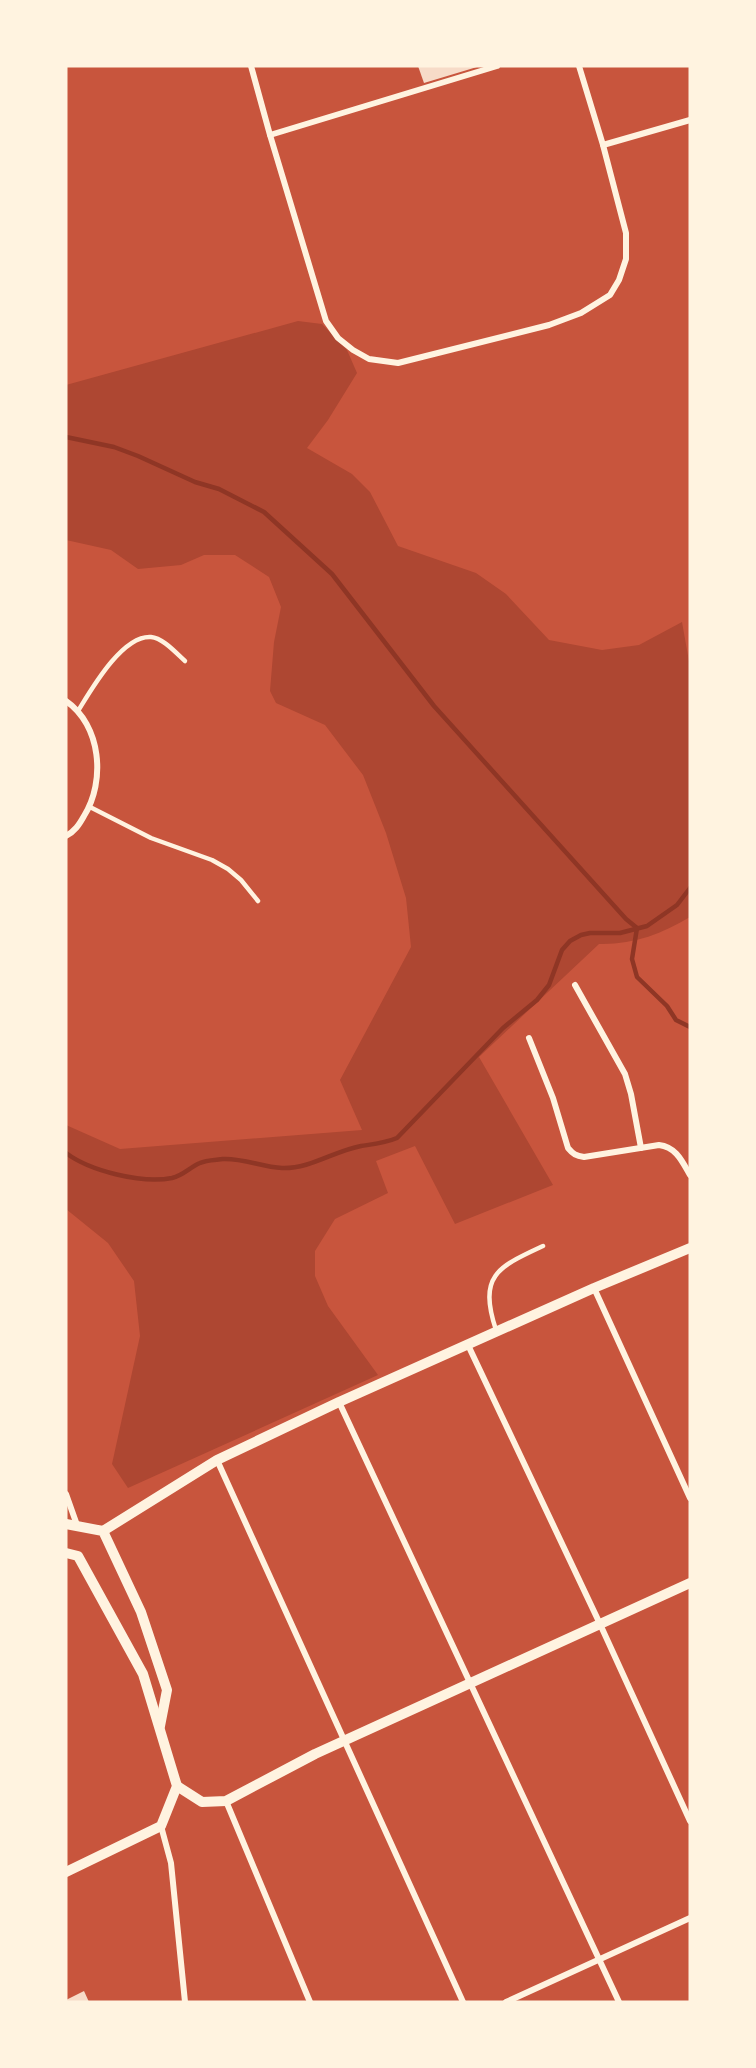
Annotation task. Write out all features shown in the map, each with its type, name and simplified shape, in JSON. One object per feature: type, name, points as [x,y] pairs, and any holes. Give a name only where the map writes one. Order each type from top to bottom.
[{"type":"street","points":[[251,66],[326,321],[338,338],[353,351],[369,359],[398,363],[549,325],[581,313],[610,295],[619,280],[626,259],[626,233],[579,66]]},
{"type":"street","points":[[270,135],[497,66]]},
{"type":"street","points":[[603,145],[690,120]]},
{"type":"street","points":[[66,701],[83,716],[92,735],[97,757],[97,780],[90,807],[75,831],[66,836]]},
{"type":"street","points":[[575,985],[625,1074],[641,1148]]},
{"type":"street","points":[[529,1038],[553,1098],[568,1148],[572,1153],[584,1157],[667,1146],[678,1156],[690,1175]]},
{"type":"street","points":[[66,1494],[72,1525],[103,1532],[217,1460],[339,1402],[594,1288],[690,1248]]},
{"type":"street","points":[[594,1288],[690,1498]]},
{"type":"street","points":[[468,1345],[690,1821]]},
{"type":"street","points":[[339,1402],[619,2002]]},
{"type":"street","points":[[217,1460],[464,2002]]},
{"type":"street","points":[[103,1532],[141,1612],[167,1690],[159,1730]]},
{"type":"street","points":[[66,1553],[78,1556],[143,1674],[177,1786],[202,1802],[226,1801],[315,1754],[690,1583]]},
{"type":"street","points":[[177,1786],[161,1826],[171,1863],[185,2002]]},
{"type":"street","points":[[226,1801],[310,2002]]},
{"type":"street","points":[[66,1872],[161,1826]]},
{"type":"street","points":[[506,2002],[690,1918]]},
{"type":"lane","points":[[78,711],[101,673],[134,640],[152,637],[169,647],[185,661]]},
{"type":"lane","points":[[90,807],[151,837],[212,860],[241,880],[258,901]]},
{"type":"lane","points":[[496,1332],[489,1297],[491,1282],[506,1264],[543,1246]]},
{"type":"shaded area","points":[[298,321],[322,324],[347,350],[357,373],[328,420],[307,448],[352,474],[370,492],[398,546],[476,573],[506,594],[549,640],[602,650],[639,645],[682,622],[690,667],[690,917],[669,929],[646,937],[623,943],[599,944],[479,1057],[553,1185],[455,1224],[415,1146],[376,1161],[388,1193],[335,1219],[315,1251],[315,1276],[328,1306],[378,1375],[128,1488],[112,1464],[140,1336],[134,1281],[108,1243],[66,1209],[66,1125],[120,1149],[362,1130],[340,1080],[411,947],[406,898],[386,833],[363,775],[325,725],[276,703],[270,691],[274,642],[281,607],[269,577],[235,555],[204,555],[181,565],[138,569],[111,550],[66,540],[66,385]]},
{"type":"building","points":[[418,66],[477,66],[477,67],[424,83]]},
{"type":"building","points":[[84,1991],[89,2002],[66,2002],[66,2000]]},
{"type":"waterway","points":[[66,437],[114,447],[138,456],[195,482],[219,489],[264,512],[332,574],[434,706],[626,919],[637,928]]},
{"type":"waterway","points":[[66,1153],[102,1170],[132,1177],[160,1179],[176,1177],[202,1162],[223,1159],[292,1168],[351,1148],[397,1138],[503,1028],[537,1000],[549,985],[562,950],[570,941],[590,933],[620,933],[647,926],[677,905],[690,888]]},
{"type":"waterway","points":[[637,928],[632,959],[637,977],[667,1006],[676,1020],[690,1027]]}]
